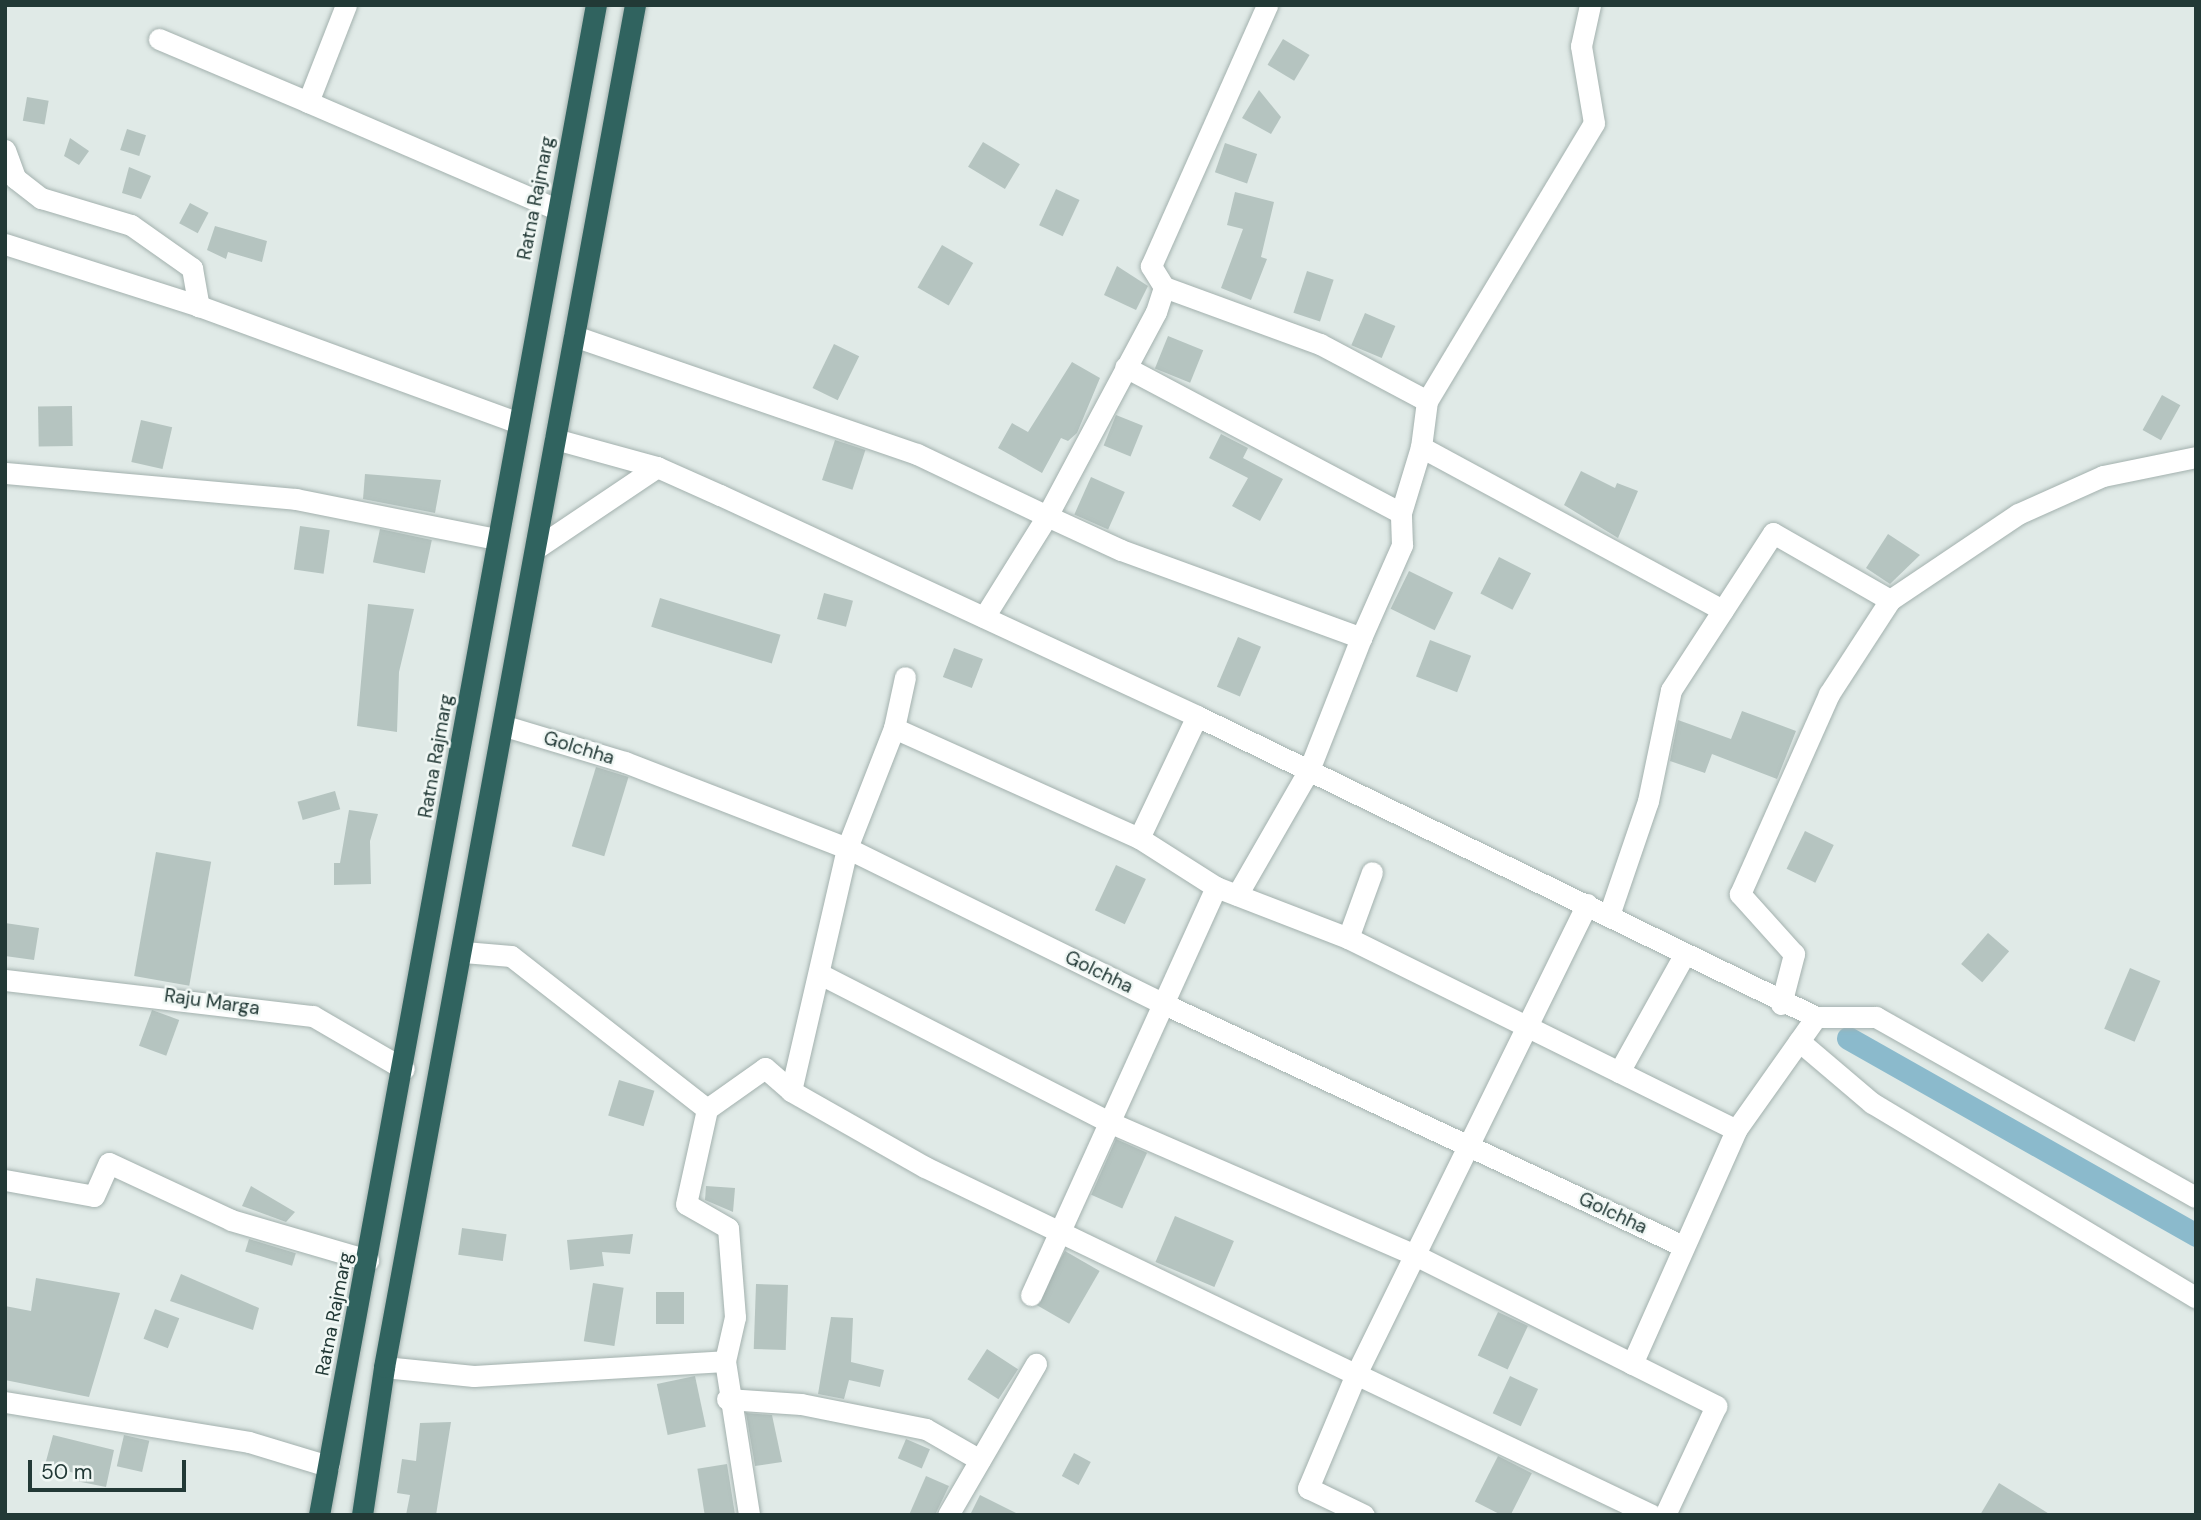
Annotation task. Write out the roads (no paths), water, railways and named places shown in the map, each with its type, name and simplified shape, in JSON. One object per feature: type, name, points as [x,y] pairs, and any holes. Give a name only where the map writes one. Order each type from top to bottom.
[{"type":"highway","name":"Ratna Rajmarg","points":[[319,1515],[404,1069],[517,423],[596,5]]},
{"type":"highway","points":[[362,1515],[384,1367],[464,952],[635,5]]},
{"type":"street","points":[[308,102],[346,5]]},
{"type":"street","points":[[1268,5],[1151,266],[1164,287],[1320,344],[1427,401]]},
{"type":"street","points":[[1237,895],[1309,770],[1361,638],[1402,545],[1401,513],[1421,447],[1427,401],[1594,123],[1581,46],[1590,5]]},
{"type":"street","points":[[159,39],[557,209]]},
{"type":"street","points":[[5,150],[15,178],[41,198],[131,225],[192,268],[199,306]]},
{"type":"street","points":[[5,244],[199,306],[517,423]]},
{"type":"street","points":[[984,617],[1047,516],[1125,368],[1164,287]]},
{"type":"street","points":[[574,335],[918,454],[1121,550],[1361,638]]},
{"type":"street","points":[[1125,368],[1401,513]]},
{"type":"street","points":[[555,439],[657,467],[984,617],[1198,716],[1587,904],[1782,1003],[1816,1017],[1876,1017],[2196,1197]]},
{"type":"street","points":[[1421,447],[1723,610]]},
{"type":"street","points":[[1782,1003],[1794,954],[1740,894],[1829,694],[1890,600],[2018,514],[2103,477],[2196,457]]},
{"type":"street","points":[[535,549],[657,467]]},
{"type":"street","points":[[5,473],[296,499],[497,539]]},
{"type":"street","points":[[1609,915],[1648,801],[1671,690],[1773,533],[1890,600]]},
{"type":"street","points":[[791,1091],[847,848],[894,728],[905,677]]},
{"type":"street","points":[[1139,838],[1198,716]]},
{"type":"street","name":"Golchha","points":[[505,726],[625,762],[847,848],[1162,1003],[1683,1246]]},
{"type":"street","points":[[894,728],[1139,838],[1216,887],[1348,938],[1736,1130]]},
{"type":"street","points":[[1348,938],[1372,872]]},
{"type":"street","points":[[1031,1295],[1055,1233],[1109,1122],[1216,887]]},
{"type":"street","points":[[1364,1515],[1308,1488],[1356,1374],[1417,1256],[1466,1143],[1587,904]]},
{"type":"street","points":[[464,952],[512,956],[707,1109]]},
{"type":"street","points":[[1619,1072],[1684,955]]},
{"type":"street","points":[[820,974],[1109,1122],[1417,1256],[1716,1406],[1665,1515]]},
{"type":"street","name":"Raju Marga","points":[[5,980],[313,1016],[404,1069]]},
{"type":"street","points":[[1632,1364],[1736,1130],[1816,1017]]},
{"type":"street","points":[[1799,1041],[1872,1103],[2196,1298]]},
{"type":"street","points":[[749,1515],[727,1399],[724,1361],[735,1317],[728,1228],[686,1204],[707,1109],[765,1069],[791,1091],[1055,1233],[1651,1515]]},
{"type":"street","points":[[5,1180],[94,1196],[109,1163],[231,1220],[368,1260]]},
{"type":"street","points":[[384,1367],[474,1376],[724,1361]]},
{"type":"street","points":[[948,1515],[1037,1364]]},
{"type":"street","points":[[727,1399],[801,1404],[926,1429],[980,1460]]},
{"type":"street","points":[[5,1402],[248,1443],[328,1466]]},
{"type":"waterway","points":[[1848,1038],[2196,1235]]}]
